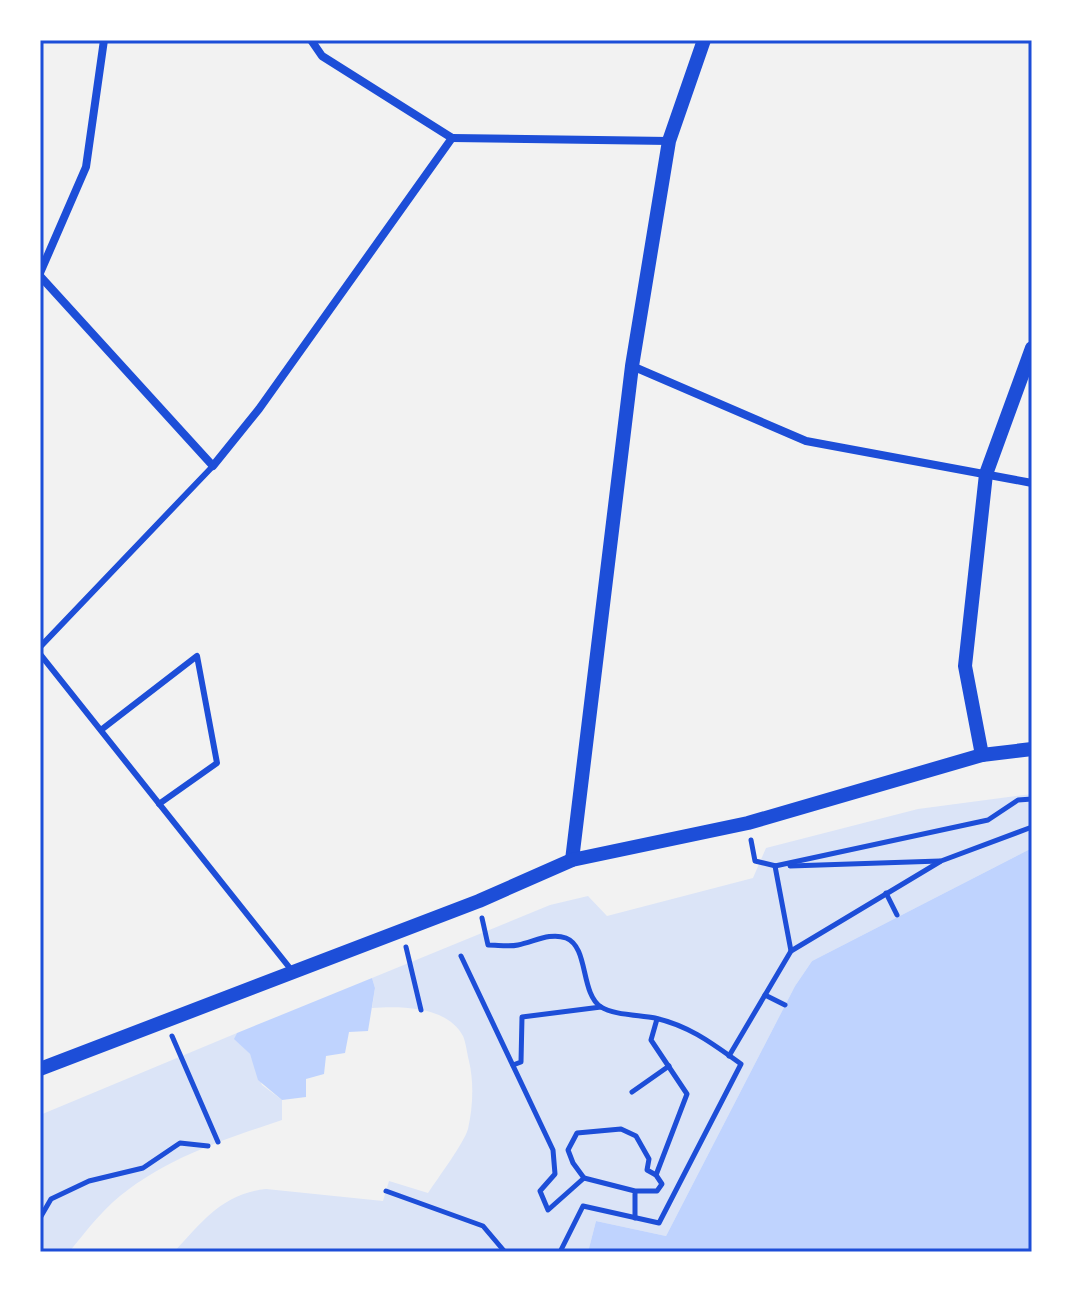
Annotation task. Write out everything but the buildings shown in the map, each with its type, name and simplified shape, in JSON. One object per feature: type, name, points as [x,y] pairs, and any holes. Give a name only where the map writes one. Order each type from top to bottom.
[{"type":"street","points":[[104,40],[86,167],[40,274],[213,466],[259,409],[452,138]]},
{"type":"street","points":[[311,40],[322,56],[452,138],[669,141]]},
{"type":"street","points":[[572,860],[632,366],[669,141],[704,40]]},
{"type":"street","points":[[982,755],[965,666],[986,474],[1032,348]]},
{"type":"street","points":[[632,366],[806,441],[1032,483]]},
{"type":"street","points":[[40,1069],[479,901],[572,860],[748,823],[982,755],[1032,749]]},
{"type":"lane","points":[[40,647],[213,466]]},
{"type":"lane","points":[[40,654],[293,972]]},
{"type":"lane","points":[[101,730],[197,656],[217,763],[159,804]]},
{"type":"path","points":[[775,866],[988,820],[1018,800],[1032,799]]},
{"type":"path","points":[[748,823],[755,861],[775,866],[941,861]]},
{"type":"path","points":[[729,1056],[791,951],[941,861],[1032,827]]},
{"type":"path","points":[[775,866],[791,951]]},
{"type":"path","points":[[886,893],[897,915]]},
{"type":"path","points":[[479,901],[488,945],[517,945],[551,936],[565,937],[578,952],[592,998],[601,1007],[657,1019],[699,1034],[741,1064],[659,1223],[583,1206],[560,1252]]},
{"type":"path","points":[[402,930],[421,1010]]},
{"type":"path","points":[[461,956],[553,1150],[555,1174],[540,1191],[548,1210],[584,1178]]},
{"type":"path","points":[[765,995],[785,1005]]},
{"type":"path","points":[[513,1065],[521,1062],[522,1017],[601,1007]]},
{"type":"path","points":[[656,1175],[687,1094],[651,1040],[657,1019]]},
{"type":"path","points":[[165,1021],[218,1142]]},
{"type":"path","points":[[632,1092],[669,1066]]},
{"type":"path","points":[[621,1129],[636,1136],[649,1159],[647,1170],[656,1175],[662,1184],[657,1191],[635,1191],[584,1178],[568,1150],[577,1133],[621,1129]]},
{"type":"path","points":[[40,1218],[51,1199],[89,1181],[143,1168],[180,1143],[208,1146]]},
{"type":"path","points":[[386,1191],[483,1226],[505,1252]]},
{"type":"path","points":[[635,1191],[635,1218]]},
{"type":"shaded area","points":[[1032,794],[1032,848],[812,961],[795,986],[666,1236],[596,1221],[588,1252],[174,1252],[214,1211],[251,1192],[266,1189],[383,1201],[389,1181],[428,1193],[468,1129],[472,1086],[465,1042],[456,1026],[435,1013],[409,1008],[372,1008],[375,988],[372,978],[550,905],[588,896],[607,916],[753,878],[766,848],[918,809]]},
{"type":"shaded area","points":[[237,1033],[235,1039],[250,1054],[262,1085],[282,1100],[282,1120],[222,1141],[165,1166],[112,1202],[69,1252],[40,1252],[40,1115]]},
{"type":"water","points":[[1032,848],[1032,1252],[588,1252],[596,1221],[666,1236],[795,986],[812,961]]},
{"type":"water","points":[[372,978],[375,988],[368,1031],[349,1032],[345,1053],[326,1056],[324,1074],[306,1079],[306,1097],[282,1100],[258,1080],[250,1054],[234,1039],[237,1033]]}]
